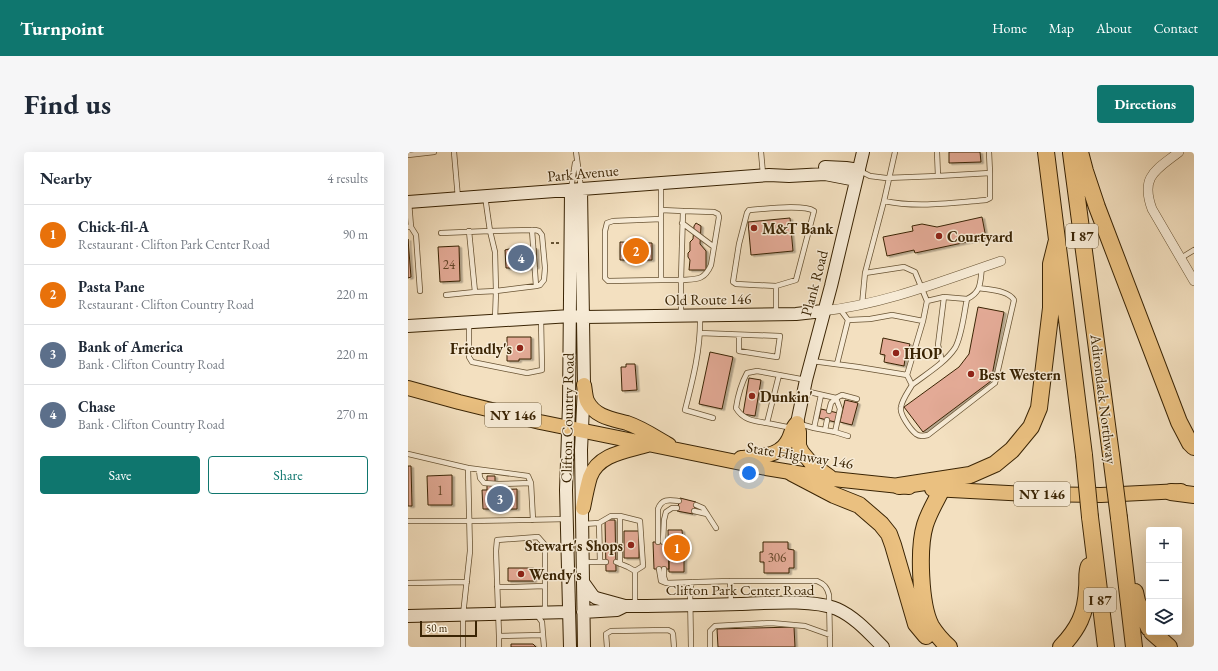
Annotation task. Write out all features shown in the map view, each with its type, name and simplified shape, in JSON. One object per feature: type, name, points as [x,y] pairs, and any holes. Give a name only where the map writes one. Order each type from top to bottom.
[{"type":"highway","name":"Adirondack Northway","points":[[1046,152],[1084,455],[1094,554],[1106,647]]},
{"type":"highway","name":"Adirondack Northway","points":[[1071,152],[1121,526],[1134,647]]},
{"type":"highway","points":[[1080,152],[1097,207],[1179,422],[1190,443],[1194,446]]},
{"type":"highway","points":[[899,486],[970,475],[995,464],[1012,450],[1031,427],[1039,408],[1051,308],[1051,264],[1057,240]]},
{"type":"highway","points":[[792,473],[834,495],[859,505],[881,524],[889,534],[893,545],[916,624],[930,642]]},
{"type":"highway","points":[[930,642],[919,617],[913,574],[913,555],[915,538],[922,509],[937,489]]},
{"type":"highway","points":[[937,489],[922,539],[921,572],[925,607],[931,625],[941,640],[949,647]]},
{"type":"highway","points":[[1171,492],[1194,495]]},
{"type":"highway","points":[[1121,526],[1137,600],[1146,621]]},
{"type":"highway","points":[[1061,647],[1077,629],[1083,614],[1088,588],[1087,570],[1094,554]]},
{"type":"highway","points":[[1155,635],[1169,647]]},
{"type":"main road","points":[[584,385],[587,400],[598,413],[650,434],[674,449]]},
{"type":"main road","name":"State Highway 146","points":[[408,388],[459,402],[582,430],[792,473],[833,479],[937,489],[1027,494],[1101,496],[1194,490]]},
{"type":"main road","points":[[725,459],[760,457],[779,451],[788,440],[794,426],[799,432],[799,446],[802,452],[812,464],[833,479]]},
{"type":"main road","points":[[583,508],[590,476],[599,464],[615,454],[650,444]]},
{"type":"street","name":"Plank Road","points":[[794,426],[823,311],[831,286],[863,152]]},
{"type":"street","points":[[1179,152],[1157,169],[1150,178],[1147,188],[1148,198],[1152,209],[1194,280]]},
{"type":"street","name":"Park Avenue","points":[[409,202],[766,175],[788,170],[810,168],[831,167],[858,175]]},
{"type":"street","name":"Clifton Country Road","points":[[570,647],[566,519],[566,461],[576,190]]},
{"type":"street","name":"Clifton Country Road","points":[[576,190],[584,317],[584,385],[582,430],[584,647]]},
{"type":"street","name":"Old Route 146","points":[[408,326],[469,321],[571,316],[776,314],[823,311],[862,305],[891,298],[1001,261]]},
{"type":"street","points":[[569,577],[576,604],[583,612]]},
{"type":"street","points":[[583,582],[596,598],[630,606]]},
{"type":"street","name":"Clifton Park Center Road","points":[[583,612],[617,610],[630,606],[785,603],[816,604],[829,606],[843,612],[858,623],[884,647]]},
{"type":"street","points":[[408,616],[569,612]]},
{"type":"lane","points":[[408,155],[434,152]]},
{"type":"lane","points":[[454,152],[458,198]]},
{"type":"lane","points":[[761,152],[766,175]]},
{"type":"lane","points":[[862,305],[864,273],[884,201],[895,152]]},
{"type":"lane","points":[[937,152],[938,176]]},
{"type":"lane","points":[[884,201],[897,204],[938,205],[986,200],[990,198],[989,152]]},
{"type":"lane","points":[[576,154],[576,190]]},
{"type":"lane","points":[[576,154],[576,190]]},
{"type":"lane","points":[[858,175],[888,178],[990,173]]},
{"type":"lane","points":[[858,175],[870,176]]},
{"type":"lane","points":[[661,183],[661,280]]},
{"type":"lane","points":[[485,196],[495,252],[495,320]]},
{"type":"lane","points":[[409,202],[410,227],[416,235],[420,291]]},
{"type":"lane","points":[[784,208],[810,209],[814,211],[796,280],[776,286],[736,284],[733,282],[746,213],[749,210],[784,208]]},
{"type":"lane","points":[[661,210],[714,212],[718,214],[711,265],[705,276],[699,279],[681,280],[608,281],[605,278],[605,231],[607,223],[613,221],[661,219]]},
{"type":"lane","points":[[680,314],[683,211]]},
{"type":"lane","points":[[682,223],[714,247]]},
{"type":"lane","points":[[441,233],[490,230],[539,231],[542,235],[545,268],[544,280],[536,286],[446,295]]},
{"type":"lane","points":[[532,230],[536,286]]},
{"type":"lane","points":[[469,231],[475,292]]},
{"type":"lane","points":[[1181,258],[1194,250]]},
{"type":"lane","points":[[864,273],[904,267],[915,272],[927,301],[923,321],[907,375],[912,385]]},
{"type":"lane","points":[[927,301],[944,297],[967,299],[977,293],[982,267]]},
{"type":"lane","points":[[776,286],[776,314]]},
{"type":"lane","points":[[967,299],[957,343],[942,361],[912,385],[901,406],[900,410],[902,415],[917,434],[922,436],[928,435],[996,383],[1014,300],[1007,294],[979,288]]},
{"type":"lane","points":[[942,361],[938,345],[944,297]]},
{"type":"lane","points":[[840,309],[848,320]]},
{"type":"lane","points":[[700,315],[700,333],[692,384],[685,410],[713,418]]},
{"type":"lane","points":[[848,320],[870,319],[892,315],[923,321]]},
{"type":"lane","points":[[469,321],[469,357],[472,362],[527,373],[542,370],[540,318]]},
{"type":"lane","points":[[837,364],[848,320]]},
{"type":"lane","points":[[700,333],[780,336],[777,357],[738,351],[739,335]]},
{"type":"lane","points":[[810,361],[907,375]]},
{"type":"lane","points":[[848,436],[814,428],[753,421],[740,415],[736,408],[739,392],[742,381],[747,373],[757,371],[779,375],[804,385],[821,395],[836,398],[842,396],[857,399]]},
{"type":"lane","points":[[767,423],[779,375]]},
{"type":"lane","points":[[814,428],[821,395]]},
{"type":"lane","points":[[829,411],[831,404],[836,398]]},
{"type":"lane","points":[[835,432],[840,409],[836,398]]},
{"type":"lane","points":[[824,430],[827,420]]},
{"type":"lane","points":[[408,454],[479,470],[525,475],[531,482],[533,520]]},
{"type":"lane","points":[[463,647],[463,615],[470,551],[468,468]]},
{"type":"lane","points":[[479,470],[480,478],[484,483],[498,484],[531,482]]},
{"type":"lane","points":[[678,508],[672,508],[666,512],[661,542],[658,508],[662,502],[670,500],[679,501]]},
{"type":"lane","points":[[696,505],[703,508],[716,528]]},
{"type":"lane","points":[[694,511],[707,514]]},
{"type":"lane","points":[[582,524],[599,524],[610,516],[620,516],[640,521],[643,566],[635,571],[630,606]]},
{"type":"lane","points":[[620,516],[618,563],[628,566],[635,571]]},
{"type":"lane","points":[[408,521],[566,519]]},
{"type":"lane","points":[[583,562],[603,562],[599,524]]},
{"type":"lane","points":[[499,647],[496,552],[498,540],[538,536],[544,544],[545,586],[539,612],[542,622],[544,647]]},
{"type":"lane","points":[[662,569],[666,583],[730,581],[817,581],[823,583],[828,588],[830,647]]},
{"type":"lane","points":[[730,581],[731,605]]},
{"type":"lane","points":[[408,583],[466,582]]},
{"type":"lane","points":[[691,647],[690,590],[692,582]]},
{"type":"lane","points":[[497,587],[514,588],[545,586]]},
{"type":"lane","points":[[710,647],[710,631],[715,626],[771,623],[805,626],[830,635]]},
{"type":"lane","points":[[607,647],[606,634],[611,631],[668,630],[673,634],[674,647]]},
{"type":"lane","points":[[499,636],[543,635]]},
{"type":"path","points":[[551,243],[564,243]]},
{"type":"building","points":[[949,152],[980,152],[981,162],[949,163]]},
{"type":"building","points":[[982,217],[986,238],[915,253],[914,250],[887,256],[883,237],[913,231],[912,226],[922,224],[937,227]]},
{"type":"building","points":[[790,218],[793,251],[751,255],[748,222]]},
{"type":"building","points":[[696,223],[701,226],[700,244],[706,251],[706,270],[689,270],[690,260],[688,253],[690,251],[690,242],[693,239],[694,226]]},
{"type":"building","points":[[408,239],[411,277],[408,278]]},
{"type":"building","points":[[620,242],[652,243],[652,260],[620,260]]},
{"type":"building","points":[[459,246],[460,281],[440,282],[438,247]]},
{"type":"building","points":[[517,247],[524,249],[536,248],[537,267],[518,270],[506,268],[505,250]]},
{"type":"building","name":"Best Western","points":[[978,307],[1004,312],[991,381],[923,432],[904,407],[959,367],[969,354]]},
{"type":"building","points":[[507,337],[531,337],[531,359],[507,361]]},
{"type":"building","name":"IHOP","points":[[883,338],[910,344],[908,350],[913,351],[910,360],[905,359],[904,366],[884,362],[885,355],[880,354]]},
{"type":"building","points":[[710,352],[733,357],[722,409],[699,404]]},
{"type":"building","points":[[626,364],[635,364],[637,390],[622,391],[621,367],[626,367]]},
{"type":"building","points":[[749,378],[761,380],[755,416],[743,414]]},
{"type":"building","points":[[845,400],[858,403],[852,425],[840,422]]},
{"type":"building","points":[[821,409],[838,413],[835,422],[819,418]]},
{"type":"building","points":[[408,466],[411,466],[412,506],[408,506]]},
{"type":"building","points":[[452,475],[452,505],[428,505],[427,476]]},
{"type":"building","points":[[487,476],[495,476],[495,490],[517,489],[517,509],[483,509],[482,490],[487,490]]},
{"type":"building","points":[[680,498],[696,502],[693,514],[677,511]]},
{"type":"building","points":[[605,520],[615,520],[616,571],[606,571]]},
{"type":"building","points":[[668,530],[682,530],[684,542],[684,572],[669,572]]},
{"type":"building","name":"Stewart's Shops","points":[[624,531],[639,531],[639,558],[624,558]]},
{"type":"building","points":[[653,542],[669,542],[669,569],[654,569]]},
{"type":"building","points":[[763,542],[788,542],[788,549],[794,550],[794,568],[789,568],[789,573],[764,573],[764,562],[760,562],[760,552],[763,552]]},
{"type":"building","name":"Wendy's","points":[[508,568],[534,568],[534,581],[508,581]]},
{"type":"building","points":[[794,627],[795,647],[718,647],[717,629]]},
{"type":"building","points":[[511,644],[533,644],[536,647],[511,647]]},
{"type":"place","name":"M&T Bank","points":[[754,228]]},
{"type":"place","name":"Courtyard","points":[[939,236]]},
{"type":"place","name":"Pasta Pane","points":[[636,251]]},
{"type":"place","name":"Chase","points":[[521,258]]},
{"type":"place","name":"Friendly's","points":[[520,348]]},
{"type":"place","name":"IHOP","points":[[896,353]]},
{"type":"place","name":"Best Western","points":[[971,374]]},
{"type":"place","name":"Dunkin'","points":[[752,396]]},
{"type":"place","name":"Bank of America","points":[[500,499]]},
{"type":"place","name":"Stewart's Shops","points":[[631,545]]},
{"type":"place","name":"Chick-fil-A","points":[[677,548]]},
{"type":"place","name":"Wendy's","points":[[521,574]]}]
